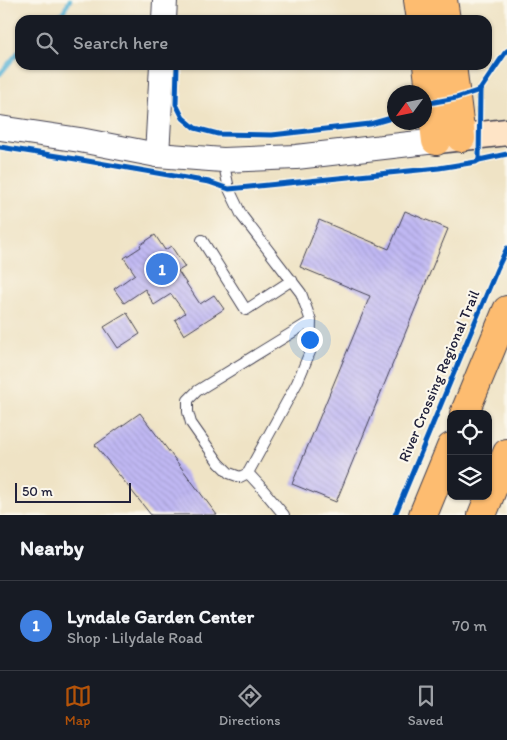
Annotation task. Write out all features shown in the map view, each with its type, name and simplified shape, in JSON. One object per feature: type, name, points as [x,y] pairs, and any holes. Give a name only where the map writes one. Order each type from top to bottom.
[{"type":"highway","points":[[418,0],[420,15]]},
{"type":"highway","points":[[443,0],[445,15]]},
{"type":"highway","points":[[428,70],[448,139]]},
{"type":"highway","points":[[448,139],[452,70]]},
{"type":"highway","points":[[466,410],[507,310]]},
{"type":"highway","points":[[486,410],[507,360]]},
{"type":"highway","points":[[482,515],[507,453]]},
{"type":"highway","points":[[423,515],[448,455]]},
{"type":"highway","points":[[441,515],[448,500]]},
{"type":"main road","points":[[448,139],[507,132]]},
{"type":"street","points":[[164,15],[165,0]]},
{"type":"street","points":[[157,155],[162,70]]},
{"type":"street","points":[[0,128],[80,140],[157,155],[223,160],[296,157],[448,139]]},
{"type":"lane","points":[[223,160],[229,189],[242,216],[302,293],[310,321],[310,352],[297,383],[248,473],[240,477],[229,473],[218,463],[191,423],[188,412],[188,400],[197,391],[310,321]]},
{"type":"lane","points":[[202,240],[246,310],[292,280]]},
{"type":"lane","points":[[248,473],[284,515]]},
{"type":"building","points":[[405,211],[448,229],[336,502],[292,484],[370,296],[300,267],[319,220],[389,249]]},
{"type":"building","points":[[155,235],[165,250],[171,246],[185,267],[178,271],[200,304],[214,295],[224,309],[184,335],[175,320],[185,313],[171,294],[154,305],[145,289],[124,303],[114,289],[135,274],[124,258]]},
{"type":"building","points":[[127,313],[140,334],[118,348],[104,327]]},
{"type":"building","points":[[140,413],[217,515],[151,515],[95,445]]},
{"type":"waterway","points":[[60,15],[70,0]]},
{"type":"waterway","points":[[0,74],[15,56]]},
{"type":"cycle path","points":[[432,102],[456,98],[480,90],[507,51]]},
{"type":"cycle path","points":[[177,70],[176,104],[183,118],[195,128],[218,134],[272,135],[370,124],[387,119]]},
{"type":"cycle path","points":[[479,160],[480,90]]},
{"type":"cycle path","points":[[0,147],[209,182],[229,189],[439,168],[476,162],[507,154]]},
{"type":"cycle path","name":"River Crossing Regional Trail","points":[[395,515],[507,248]]},
{"type":"place","name":"Lyndale Garden Center","points":[[162,269]]}]
